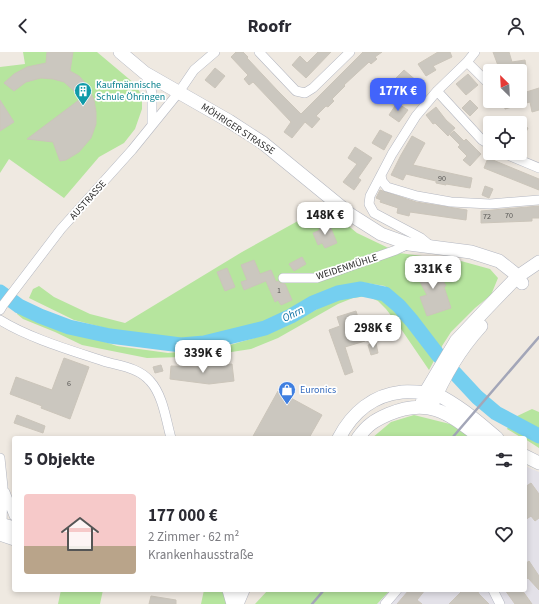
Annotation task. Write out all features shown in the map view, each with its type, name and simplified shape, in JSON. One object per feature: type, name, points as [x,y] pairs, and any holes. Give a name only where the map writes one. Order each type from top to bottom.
[{"type":"street","name":"MÖHRIGER STRASSE","points":[[120,52],[145,73],[264,143],[351,215],[381,234],[408,244],[471,252],[499,261],[520,280]]},
{"type":"street","name":"AUSTRASSE","points":[[1,308],[62,229],[132,150],[179,92],[194,70],[215,52]]},
{"type":"street","points":[[259,52],[296,91],[305,93],[313,88],[350,52]]},
{"type":"street","points":[[433,248],[421,238],[374,212],[369,204],[370,196],[416,116],[437,91],[467,62],[475,52]]},
{"type":"street","points":[[467,62],[483,78]]},
{"type":"street","points":[[145,73],[152,93],[152,124]]},
{"type":"street","points":[[437,91],[483,140]]},
{"type":"street","points":[[520,160],[539,168]]},
{"type":"street","points":[[381,175],[382,181],[387,187],[418,196],[451,202],[490,204],[539,200]]},
{"type":"street","name":"WEIDENMÜHLE","points":[[283,278],[317,278],[396,250],[408,244]]},
{"type":"street","points":[[426,407],[456,341],[488,306],[520,280],[539,262]]},
{"type":"street","points":[[440,378],[520,280],[539,270]]},
{"type":"street","points":[[0,320],[14,329],[104,361],[134,369],[143,374],[156,389],[170,436]]},
{"type":"street","points":[[340,436],[350,420],[360,409],[375,400],[390,394],[404,392],[431,394],[461,408],[495,436]]},
{"type":"street","points":[[359,436],[366,427],[380,418],[399,410],[426,407],[442,411],[478,436]]},
{"type":"street","points":[[527,457],[539,463]]},
{"type":"street","points":[[0,458],[3,528],[12,536]]},
{"type":"street","points":[[527,467],[539,472]]},
{"type":"street","points":[[2,490],[12,512]]},
{"type":"street","points":[[385,604],[395,592]]},
{"type":"street","points":[[494,592],[500,604]]},
{"type":"shaded area","points":[[527,467],[539,472],[539,604],[377,604],[388,592],[527,592]]},
{"type":"green space","points":[[23,52],[97,52],[135,84],[142,96],[142,109],[135,129],[124,143],[99,157],[64,198],[9,159],[0,173],[0,67],[25,64]]},
{"type":"green space","points":[[327,208],[357,233],[399,253],[461,261],[490,269],[498,278],[491,295],[475,308],[451,332],[442,346],[441,351],[385,286],[360,282],[333,291],[255,328],[201,337],[168,339],[113,330],[74,320],[29,298],[33,289],[39,286],[54,297],[90,314],[125,323],[242,252],[316,211]]},
{"type":"green space","points":[[369,292],[383,296],[436,357],[429,370],[386,309],[378,301],[367,296],[353,298],[338,304],[278,338],[251,349],[183,357],[147,358],[82,345],[23,319],[17,314],[19,307],[52,324],[117,346],[168,353],[223,347],[268,334],[336,299],[353,293]]},
{"type":"green space","points":[[532,409],[539,412],[539,448],[527,440],[527,436],[519,436],[507,429],[513,418]]},
{"type":"green space","points":[[414,415],[450,424],[470,436],[374,436],[391,422]]},
{"type":"green space","points":[[61,592],[103,592],[100,604],[58,604]]},
{"type":"green space","points":[[204,592],[222,592],[228,604],[201,604]]},
{"type":"green space","points":[[266,592],[388,592],[377,604],[255,604]]},
{"type":"building","name":"Kaufmännische Schule Öhringen","points":[[47,52],[73,52],[70,71],[79,76],[87,85],[94,100],[96,112],[96,124],[91,138],[79,152],[66,160],[60,161],[53,142],[27,139],[79,100],[74,91],[64,82],[53,79],[41,78],[26,82],[14,91],[4,83],[14,74],[27,67],[46,63]]},
{"type":"building","points":[[236,52],[243,52],[301,114],[363,52],[382,52],[375,57],[377,59],[371,64],[369,62],[344,85],[345,86],[332,99],[334,101],[328,107],[326,106],[316,116],[320,119],[312,128],[305,122],[292,138],[284,132],[291,122],[253,82],[249,85],[244,79],[248,75],[231,57]]},
{"type":"building","points":[[318,52],[331,52],[306,78],[292,65],[300,56],[307,63]]},
{"type":"building","points":[[438,52],[450,52],[452,57],[433,66],[436,70],[426,76],[418,64]]},
{"type":"building","points":[[493,52],[509,52],[512,62],[525,60],[526,64],[497,64]]},
{"type":"building","points":[[215,68],[225,76],[215,88],[205,80]]},
{"type":"building","points":[[404,70],[418,82],[410,90],[396,78]]},
{"type":"building","points":[[468,74],[478,85],[466,95],[456,84]]},
{"type":"building","points":[[539,88],[539,110],[532,112],[530,102],[527,103],[527,92]]},
{"type":"building","points":[[0,100],[14,122],[0,131]]},
{"type":"building","points":[[470,100],[478,108],[470,116],[462,108]]},
{"type":"building","points":[[397,103],[408,110],[399,122],[389,115]]},
{"type":"building","points":[[436,107],[446,120],[455,128],[448,136],[435,123],[433,124],[426,115]]},
{"type":"building","points":[[380,130],[392,136],[384,150],[372,143]]},
{"type":"building","points":[[454,131],[464,141],[466,139],[481,154],[470,166],[463,160],[467,156],[458,147],[460,145],[450,135]]},
{"type":"building","points":[[412,136],[425,143],[413,165],[472,178],[470,188],[436,183],[436,181],[406,174],[403,180],[391,175]]},
{"type":"building","points":[[355,147],[372,158],[358,178],[361,180],[354,190],[343,182],[357,164],[348,158]]},
{"type":"building","points":[[487,160],[493,160],[539,179],[539,190],[484,168]]},
{"type":"building","points":[[485,186],[493,189],[489,198],[482,195]]},
{"type":"building","points":[[380,190],[416,202],[467,210],[466,220],[410,212],[409,216],[397,213],[398,208],[380,202],[381,200],[376,198]]},
{"type":"building","points":[[539,206],[539,218],[532,218],[532,221],[481,223],[481,211]]},
{"type":"building","points":[[326,222],[328,227],[330,226],[337,243],[325,248],[322,243],[318,245],[313,233],[320,230],[318,226]]},
{"type":"building","points":[[302,257],[306,264],[294,271],[289,264]]},
{"type":"building","points":[[254,260],[260,274],[271,270],[276,282],[278,281],[285,284],[292,300],[281,305],[278,300],[275,302],[266,281],[244,290],[241,282],[247,280],[241,265]]},
{"type":"building","points":[[433,262],[446,286],[444,287],[451,308],[427,316],[420,297],[427,295],[417,276],[420,274],[418,270]]},
{"type":"building","points":[[227,268],[235,287],[225,291],[217,272]]},
{"type":"building","points":[[356,311],[365,341],[345,347],[353,372],[345,375],[329,330],[340,326],[337,317]]},
{"type":"building","points":[[376,343],[378,353],[371,355],[368,345]]},
{"type":"building","points":[[64,358],[89,367],[70,419],[41,408],[42,406],[10,394],[16,377],[52,390]]},
{"type":"building","points":[[232,364],[234,381],[209,384],[170,379],[171,366],[202,367]]},
{"type":"building","points":[[161,365],[163,371],[155,373],[153,367]]},
{"type":"building","name":"Euronics","points":[[278,391],[322,415],[310,436],[253,436]]},
{"type":"building","points":[[17,415],[45,426],[43,433],[14,423]]},
{"type":"building","points":[[531,483],[539,494],[539,518],[535,521],[531,516],[527,519],[527,486]]},
{"type":"building","points":[[529,561],[539,576],[539,590],[527,579],[527,562]]},
{"type":"building","points":[[407,592],[423,592],[417,600],[422,604],[397,604]]},
{"type":"building","points":[[461,592],[478,592],[489,604],[449,604]]},
{"type":"building","points":[[506,592],[523,592],[532,604],[515,604]]},
{"type":"building","points":[[151,596],[176,600],[176,604],[149,604]]},
{"type":"waterway","name":"Ohrn","points":[[0,292],[19,306],[69,327],[110,336],[181,345],[204,343],[265,328],[291,316],[313,303],[338,293],[361,289],[385,294],[399,306],[438,355],[477,397],[496,413],[539,436]]},
{"type":"railway","points":[[454,436],[539,337]]},
{"type":"railway","points":[[312,604],[322,592]]},
{"type":"place","name":"Kaufmännische Schule Öhringen","points":[[83,106]]},
{"type":"place","name":"Euronics","points":[[287,405]]}]
